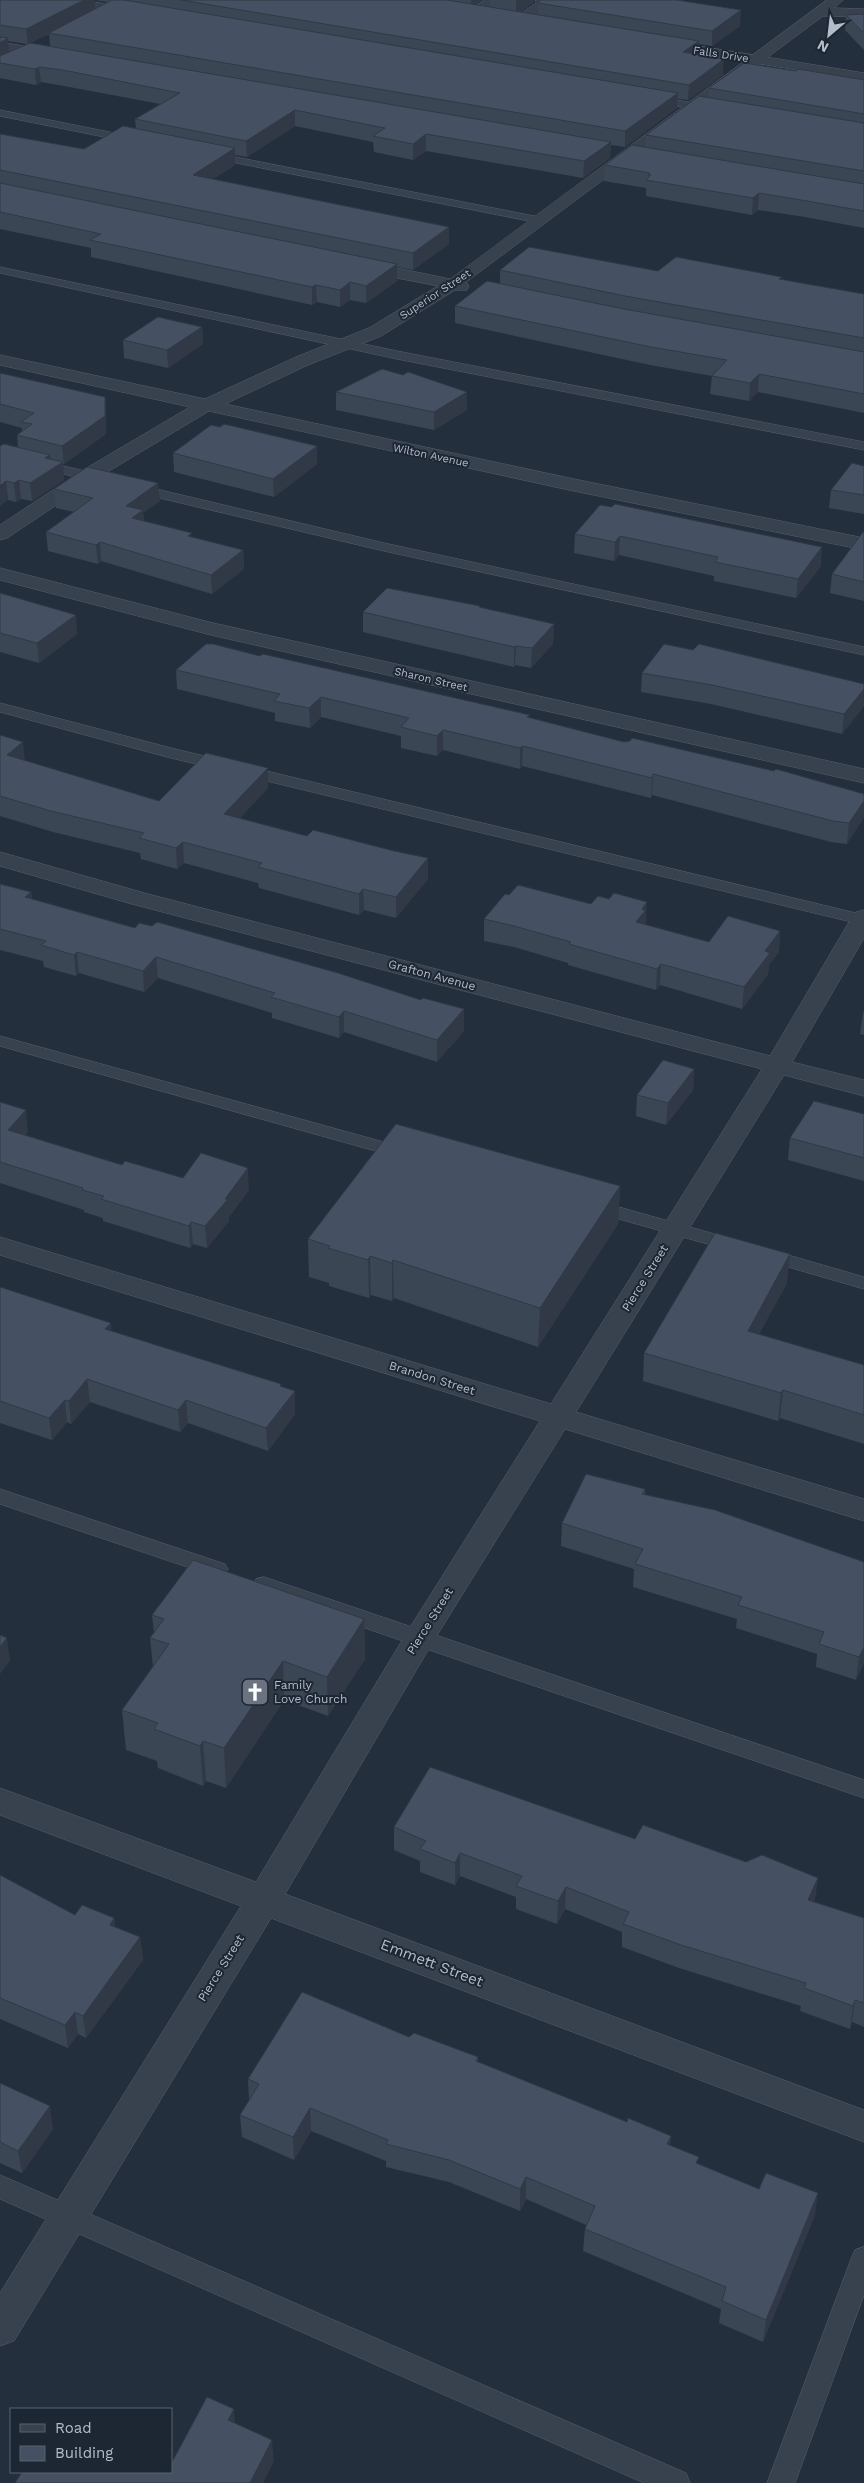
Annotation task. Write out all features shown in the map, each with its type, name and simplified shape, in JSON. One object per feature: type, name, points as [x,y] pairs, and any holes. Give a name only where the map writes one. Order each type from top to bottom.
[{"type":"street","points":[[473,13],[494,0]]},
{"type":"street","points":[[519,21],[542,5],[543,0]]},
{"type":"street","name":"Superior Street","points":[[0,534],[87,476],[205,406],[390,323],[453,284],[836,0]]},
{"type":"street","points":[[89,21],[114,8],[132,6]]},
{"type":"street","points":[[455,10],[539,24]]},
{"type":"street","points":[[820,12],[864,13]]},
{"type":"street","points":[[7,62],[55,38]]},
{"type":"street","name":"Falls Drive","points":[[647,42],[864,77]]},
{"type":"street","points":[[0,46],[69,58]]},
{"type":"street","points":[[608,151],[647,158]]},
{"type":"street","points":[[347,263],[481,290]]},
{"type":"street","name":"Wilton Avenue","points":[[0,360],[569,484],[864,544]]},
{"type":"street","name":"Sharon Street","points":[[0,574],[211,629],[864,776]]},
{"type":"street","name":"Grafton Avenue","points":[[0,859],[140,899],[864,1088]]},
{"type":"street","name":"Pierce Street","points":[[0,2328],[264,1899],[420,1637],[676,1229],[863,919]]},
{"type":"street","name":"Brandon Street","points":[[0,1246],[864,1510]]},
{"type":"street","name":"Emmett Street","points":[[0,1800],[864,2126]]},
{"type":"lane","points":[[66,0],[114,8]]},
{"type":"lane","points":[[644,97],[721,110]]},
{"type":"lane","points":[[0,113],[147,142]]},
{"type":"lane","points":[[196,152],[539,220]]},
{"type":"lane","points":[[0,270],[582,392],[864,446]]},
{"type":"lane","points":[[0,455],[458,564],[864,651]]},
{"type":"lane","points":[[0,707],[167,752],[863,919]]},
{"type":"lane","points":[[0,1041],[419,1158]]},
{"type":"lane","points":[[581,1203],[864,1283]]},
{"type":"lane","points":[[0,1496],[864,1789]]},
{"type":"lane","points":[[0,2187],[67,2219],[676,2483]]},
{"type":"lane","points":[[781,2483],[864,2259]]},
{"type":"building","points":[[0,0],[84,0],[26,29],[0,25]]},
{"type":"building","points":[[112,0],[124,0],[678,93],[625,131],[49,33]]},
{"type":"building","points":[[181,0],[447,0],[699,41],[683,52],[724,59],[689,85]]},
{"type":"building","points":[[541,0],[677,0],[741,10],[712,31],[538,3]]},
{"type":"building","points":[[864,14],[864,33],[846,15]]},
{"type":"building","points":[[0,37],[8,38],[0,43]]},
{"type":"building","points":[[30,43],[611,142],[584,161],[426,134],[413,144],[373,136],[385,128],[295,110],[246,141],[135,119],[180,93],[63,70],[39,67],[35,69],[0,63],[0,56]]},
{"type":"building","points":[[744,63],[796,71],[798,69],[864,80],[864,114],[709,88]]},
{"type":"building","points":[[699,96],[864,123],[864,171],[646,135]]},
{"type":"building","points":[[123,126],[235,148],[193,175],[449,227],[413,253],[0,170],[0,134],[84,149]]},
{"type":"building","points":[[632,145],[864,184],[864,211],[759,193],[753,198],[646,180],[651,175],[648,175],[650,173],[605,165]]},
{"type":"building","points":[[0,183],[397,264],[366,286],[350,282],[340,290],[316,285],[312,287],[90,240],[101,234],[0,212]]},
{"type":"building","points":[[529,247],[658,271],[676,257],[782,277],[779,279],[864,294],[864,338],[625,296],[500,270]]},
{"type":"building","points":[[487,281],[624,309],[864,352],[864,394],[759,374],[750,383],[712,376],[727,360],[651,347],[455,306]]},
{"type":"building","points":[[158,317],[202,327],[167,350],[123,340]]},
{"type":"building","points":[[382,369],[403,375],[408,372],[467,392],[434,412],[336,392]]},
{"type":"building","points":[[0,373],[105,397],[105,416],[62,446],[17,435],[32,424],[21,422],[34,413],[0,404]]},
{"type":"building","points":[[224,424],[317,446],[273,479],[173,453],[211,425],[220,427]]},
{"type":"building","points":[[4,444],[50,455],[45,458],[63,462],[30,483],[19,480],[14,483],[6,481],[0,486],[0,446]]},
{"type":"building","points":[[852,463],[864,466],[864,495],[831,490]]},
{"type":"building","points":[[87,467],[158,483],[126,506],[143,510],[132,518],[192,533],[188,536],[243,550],[211,575],[100,542],[96,545],[46,532],[93,498],[54,489]]},
{"type":"building","points":[[615,504],[822,547],[798,579],[715,562],[718,557],[620,536],[615,542],[575,534],[600,505],[612,507]]},
{"type":"building","points":[[863,532],[864,582],[832,574]]},
{"type":"building","points":[[387,588],[480,606],[554,624],[532,648],[514,647],[363,612]]},
{"type":"building","points":[[0,593],[76,615],[37,643],[0,633]]},
{"type":"building","points":[[206,644],[213,644],[260,656],[263,654],[530,715],[527,717],[624,742],[630,741],[632,738],[774,771],[776,769],[864,794],[864,801],[849,823],[833,821],[653,774],[652,778],[523,746],[520,748],[443,730],[437,736],[401,727],[409,718],[321,697],[309,708],[274,701],[280,694],[176,670]]},
{"type":"building","points":[[664,644],[693,650],[699,644],[864,684],[864,689],[844,714],[712,685],[642,673]]},
{"type":"building","points":[[0,735],[23,742],[7,755],[159,801],[206,753],[268,768],[224,814],[307,836],[313,830],[428,858],[396,897],[363,889],[359,894],[258,867],[262,863],[183,842],[176,848],[139,838],[144,833],[51,811],[0,796]]},
{"type":"building","points":[[0,884],[31,892],[25,897],[135,928],[139,923],[152,926],[157,922],[338,973],[421,1000],[423,998],[464,1009],[437,1040],[344,1011],[339,1017],[271,997],[275,993],[156,957],[143,971],[77,952],[74,955],[41,945],[46,941],[0,929]]},
{"type":"building","points":[[518,885],[591,904],[598,896],[609,899],[614,893],[647,902],[642,909],[645,911],[636,922],[709,942],[728,916],[780,931],[765,951],[770,953],[744,987],[661,964],[657,969],[569,944],[571,942],[484,919],[505,894],[509,895]]},
{"type":"building","points":[[663,1060],[694,1069],[668,1103],[637,1095]]},
{"type":"building","points":[[814,1101],[864,1114],[864,1158],[790,1138]]},
{"type":"building","points":[[0,1102],[26,1110],[8,1130],[122,1165],[125,1161],[183,1178],[201,1153],[248,1168],[225,1199],[228,1199],[205,1226],[191,1222],[189,1226],[101,1199],[104,1196],[0,1162]]},
{"type":"building","points":[[396,1124],[620,1186],[540,1308],[393,1260],[392,1263],[370,1256],[368,1260],[328,1248],[330,1246],[308,1239]]},
{"type":"building","points":[[715,1233],[790,1254],[748,1331],[864,1365],[864,1415],[783,1390],[781,1393],[644,1353]]},
{"type":"building","points":[[0,1287],[111,1323],[105,1329],[281,1384],[280,1386],[295,1391],[266,1428],[186,1400],[178,1410],[87,1379],[69,1401],[65,1400],[49,1418],[0,1401]]},
{"type":"building","points":[[586,1474],[645,1489],[642,1494],[715,1510],[864,1562],[864,1647],[859,1657],[819,1644],[824,1632],[738,1605],[742,1597],[635,1564],[643,1549],[562,1523]]},
{"type":"building","name":"Family Love Church","points":[[193,1560],[364,1619],[327,1677],[283,1661],[224,1748],[203,1741],[200,1746],[154,1729],[158,1723],[122,1710],[169,1644],[150,1638],[164,1619],[152,1615]]},
{"type":"building","points":[[0,1635],[7,1638],[0,1647]]},
{"type":"building","points":[[430,1767],[635,1839],[643,1825],[746,1862],[762,1855],[818,1878],[808,1900],[864,1918],[864,2003],[855,2000],[853,2006],[804,1988],[806,1983],[681,1945],[623,1924],[629,1912],[566,1887],[558,1901],[516,1886],[522,1876],[460,1853],[455,1863],[420,1849],[426,1841],[394,1827]]},
{"type":"building","points":[[0,1875],[75,1915],[82,1905],[114,1918],[110,1925],[140,1937],[83,2016],[75,2012],[65,2025],[0,1998]]},
{"type":"building","points":[[302,1992],[409,2037],[414,2033],[478,2057],[476,2061],[627,2122],[628,2118],[671,2136],[667,2144],[699,2157],[696,2163],[759,2189],[766,2173],[818,2193],[766,2320],[722,2301],[726,2287],[585,2229],[595,2206],[526,2177],[520,2189],[449,2160],[386,2144],[388,2140],[310,2108],[293,2137],[240,2115],[259,2084],[248,2079]]},
{"type":"building","points":[[0,2083],[50,2106],[18,2151],[0,2142]]},
{"type":"building","points":[[207,2397],[234,2409],[228,2420],[272,2440],[250,2483],[15,2483],[21,2473],[172,2473],[172,2462]]},
{"type":"place","name":"Family Love Church","points":[[255,1692]]}]
